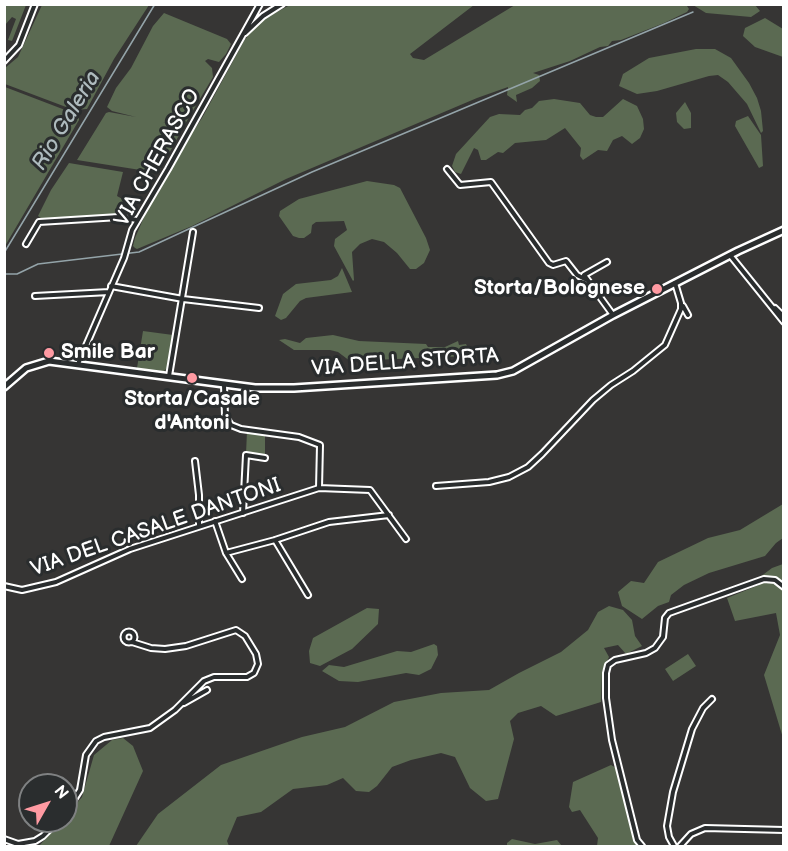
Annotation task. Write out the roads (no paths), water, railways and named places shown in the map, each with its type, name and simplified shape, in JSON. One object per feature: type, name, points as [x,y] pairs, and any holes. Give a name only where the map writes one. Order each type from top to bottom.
[{"type":"main road","name":"VIA DELLA STORTA","points":[[4,387],[26,368],[42,362],[78,364],[255,388],[294,388],[497,375],[513,371],[613,315],[783,230]]},
{"type":"street","points":[[4,61],[19,45],[35,4]]},
{"type":"street","name":"VIA CHERASCO","points":[[78,364],[124,258],[137,220],[174,159],[260,4]]},
{"type":"street","points":[[242,35],[263,16],[282,4]]},
{"type":"street","points":[[447,169],[460,185],[491,182],[549,262],[553,265],[566,261],[576,275],[587,280]]},
{"type":"street","points":[[26,244],[39,222],[119,217],[137,220]]},
{"type":"street","points":[[169,376],[193,232]]},
{"type":"street","points":[[730,255],[783,322]]},
{"type":"street","points":[[608,262],[584,275],[613,315]]},
{"type":"street","points":[[675,283],[688,315]]},
{"type":"street","points":[[111,286],[183,299],[259,308]]},
{"type":"street","points":[[35,296],[109,292]]},
{"type":"street","points":[[766,299],[782,315]]},
{"type":"street","points":[[436,486],[489,482],[509,477],[528,467],[593,400],[665,345],[680,313],[680,300]]},
{"type":"street","points":[[224,385],[225,416],[231,425],[241,429],[299,437],[320,445],[319,488],[370,490],[406,539]]},
{"type":"street","points":[[243,513],[246,455],[266,458]]},
{"type":"street","points":[[195,461],[199,495],[199,526]]},
{"type":"street","name":"VIA DEL CASALE DANTONI","points":[[4,586],[22,590],[56,582],[130,549],[319,488]]},
{"type":"street","points":[[226,553],[275,540],[334,520],[389,515]]},
{"type":"street","points":[[215,521],[226,553],[242,579]]},
{"type":"street","points":[[275,540],[308,595]]},
{"type":"street","points":[[642,846],[637,840],[613,746],[607,707],[606,672],[608,665],[612,661],[646,653],[655,648],[663,635],[666,615],[764,579],[777,581],[783,587]]},
{"type":"street","points":[[78,793],[86,755],[93,744],[104,737],[150,728],[162,721],[206,680],[214,677],[245,678],[254,672],[257,666],[257,657],[245,636],[233,630],[186,646],[165,649],[151,648],[132,642]]},
{"type":"street","points":[[181,704],[207,690]]},
{"type":"street","points":[[674,846],[667,826],[672,792],[695,723],[703,708],[712,699]]},
{"type":"street","points":[[680,846],[692,833],[705,828],[783,830]]},
{"type":"street","points":[[4,839],[18,844],[35,841],[46,833]]},
{"type":"waterway","name":"Rio Galeria","points":[[4,253],[155,4]]},
{"type":"waterway","points":[[4,274],[17,274],[38,264],[139,252],[312,172],[693,12]]},
{"type":"place","name":"Storta/Bolognese","points":[[657,289]]},
{"type":"place","name":"Smile Bar","points":[[49,353]]},
{"type":"place","name":"Storta/Casale d'Antoni","points":[[192,378]]}]
